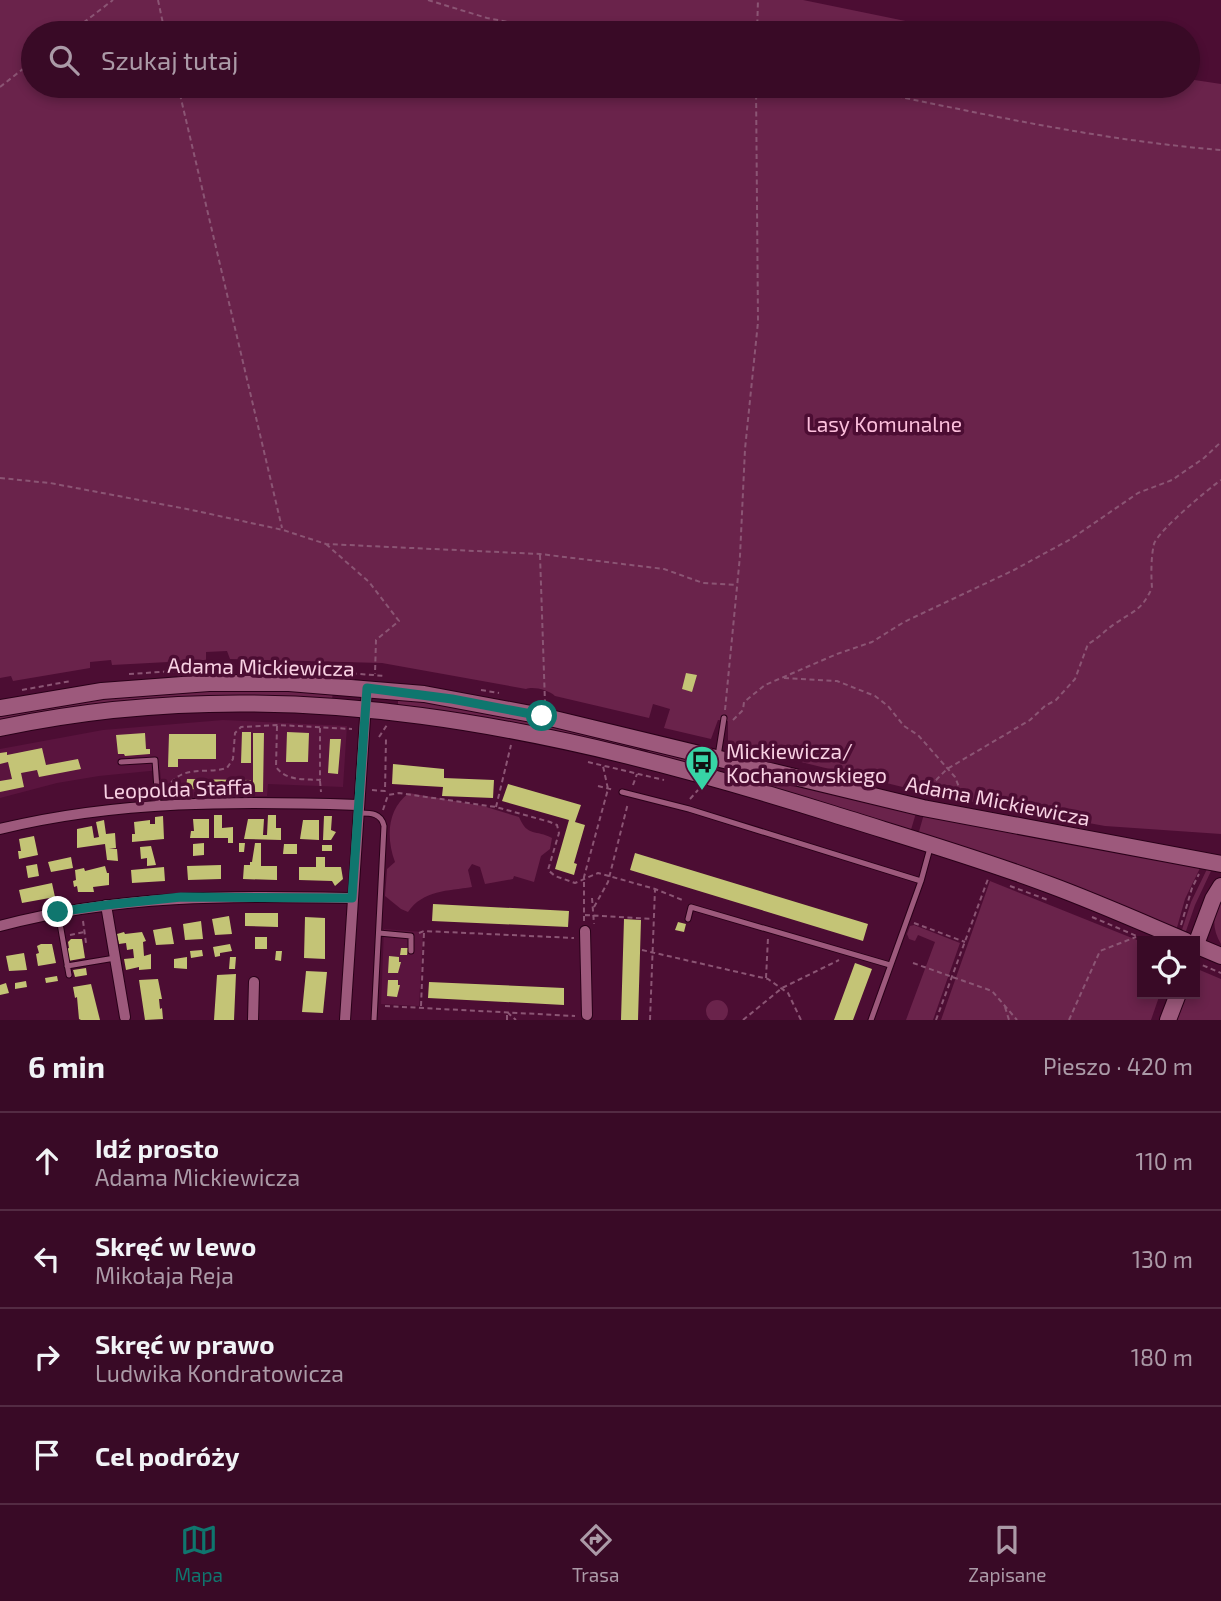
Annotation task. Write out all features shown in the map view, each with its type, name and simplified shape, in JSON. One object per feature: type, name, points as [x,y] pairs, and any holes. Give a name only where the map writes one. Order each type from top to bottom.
[{"type":"street","points":[[345,1020],[363,730],[371,681]]},
{"type":"street","name":"Adama Mickiewicza","points":[[0,708],[69,695],[172,684],[371,681],[433,696],[512,710],[923,808],[1214,863]]},
{"type":"street","name":"Adama Mickiewicza","points":[[0,728],[100,711],[179,704],[284,703],[365,708],[450,719],[514,731],[721,780],[1051,885],[1141,933],[1156,936]]},
{"type":"street","points":[[721,780],[722,760]]},
{"type":"street","name":"Leopolda Staffa","points":[[0,828],[86,812],[161,804],[321,804],[358,809]]},
{"type":"street","points":[[1199,936],[1221,886]]},
{"type":"street","points":[[0,926],[58,912],[106,905],[199,897],[352,898]]},
{"type":"street","points":[[106,905],[124,1017]]},
{"type":"street","points":[[585,935],[587,1015]]},
{"type":"street","points":[[1200,948],[1221,956]]},
{"type":"street","points":[[253,1020],[254,982]]},
{"type":"street","points":[[1168,1020],[1175,999]]},
{"type":"lane","points":[[722,760],[724,718]]},
{"type":"lane","points":[[121,762],[155,760],[161,804]]},
{"type":"lane","points":[[622,792],[921,881]]},
{"type":"lane","points":[[358,809],[380,817],[384,825],[374,1020]]},
{"type":"lane","points":[[871,1020],[921,881],[931,845]]},
{"type":"lane","points":[[688,919],[691,907],[890,965]]},
{"type":"lane","points":[[58,912],[68,975]]},
{"type":"lane","points":[[379,933],[411,936],[411,951]]},
{"type":"lane","points":[[67,966],[115,958]]},
{"type":"path","points":[[86,21],[113,0]]},
{"type":"path","points":[[158,0],[162,21]]},
{"type":"path","points":[[428,0],[504,21]]},
{"type":"path","points":[[757,21],[758,0]]},
{"type":"path","points":[[0,87],[21,70]]},
{"type":"path","points":[[181,98],[283,530]]},
{"type":"path","points":[[756,98],[758,322],[724,718],[734,720],[743,710],[744,702],[765,685],[872,642],[904,622],[1014,570],[1071,539],[1138,494],[1172,480],[1204,458],[1221,442]]},
{"type":"path","points":[[910,98],[1092,133],[1172,146],[1221,150]]},
{"type":"path","points":[[0,478],[50,483],[283,530],[326,544],[540,554],[664,569],[703,583],[737,586]]},
{"type":"path","points":[[923,808],[926,795],[947,769],[1030,720],[1066,691],[1077,676],[1088,644],[1139,610],[1152,588],[1154,548],[1158,537],[1181,513],[1221,480]]},
{"type":"path","points":[[326,544],[369,582],[399,621],[376,640],[371,681]]},
{"type":"path","points":[[540,554],[545,703]]},
{"type":"path","points":[[781,678],[837,681],[866,691],[888,706],[904,726],[918,735],[955,776],[966,803]]},
{"type":"path","points":[[379,737],[388,724],[392,724]]},
{"type":"path","points":[[161,804],[165,791],[180,775],[223,769],[230,765],[238,728],[278,725],[363,730]]},
{"type":"path","points":[[278,725],[275,762],[277,770],[295,779],[320,780]]},
{"type":"path","points":[[320,727],[321,804]]},
{"type":"path","points":[[386,739],[385,791],[388,795]]},
{"type":"path","points":[[496,807],[511,744]]},
{"type":"path","points":[[580,760],[674,783]]},
{"type":"path","points":[[585,935],[584,879],[608,789],[603,765]]},
{"type":"path","points":[[593,909],[609,876],[637,774]]},
{"type":"path","points":[[598,786],[622,792]]},
{"type":"path","points":[[682,808],[699,789]]},
{"type":"path","points":[[368,790],[385,791]]},
{"type":"path","points":[[388,795],[399,793],[496,807],[557,825],[559,833],[548,870],[555,877],[575,883],[598,873],[683,899],[691,907]]},
{"type":"path","points":[[380,817],[388,795]]},
{"type":"path","points":[[1176,936],[1192,888],[1214,863]]},
{"type":"path","points":[[936,1020],[988,878]]},
{"type":"path","points":[[1000,882],[1047,900]]},
{"type":"path","points":[[650,1020],[655,889]]},
{"type":"path","points":[[411,936],[424,930],[585,935],[593,928],[593,898]]},
{"type":"path","points":[[1082,913],[1141,933]]},
{"type":"path","points":[[584,915],[654,919]]},
{"type":"path","points":[[82,916],[86,943]]},
{"type":"path","points":[[907,920],[965,942]]},
{"type":"path","points":[[421,1007],[424,930]]},
{"type":"path","points":[[766,979],[769,930]]},
{"type":"path","points":[[62,936],[85,932]]},
{"type":"path","points":[[1069,1020],[1100,951],[1141,933]]},
{"type":"path","points":[[642,950],[766,979],[788,993],[801,1020]]},
{"type":"path","points":[[743,1020],[782,988],[844,957],[847,952]]},
{"type":"path","points":[[913,963],[992,991],[1017,1020]]},
{"type":"path","points":[[1200,964],[1221,973]]},
{"type":"path","points":[[374,1005],[587,1015]]},
{"type":"path","points":[[1005,1006],[1009,1020]]},
{"type":"path","points":[[507,1012],[507,1020]]},
{"type":"path","points":[[507,1012],[516,1020]]},
{"type":"path","points":[[557,1015],[557,1020]]},
{"type":"shaded area","points":[[223,720],[347,726],[343,787],[268,784],[267,796],[163,798],[160,770],[57,783],[0,798],[0,749],[103,730]]},
{"type":"shaded area","points":[[384,929],[423,932],[419,1006],[381,1004]]},
{"type":"green space","name":"Lasy Komunalne","points":[[0,0],[803,0],[905,21],[21,21],[21,98],[1200,98],[1200,81],[1221,84],[1221,834],[1105,826],[935,795],[732,745],[728,741],[728,721],[718,720],[711,739],[664,728],[670,709],[653,704],[649,718],[555,696],[541,689],[526,689],[382,663],[230,659],[227,651],[206,652],[206,660],[112,665],[111,660],[90,662],[90,668],[13,681],[11,676],[0,678]]},
{"type":"green space","points":[[185,690],[333,691],[332,700],[184,697],[135,701],[0,723],[0,714],[86,699]]},
{"type":"green space","points":[[398,697],[488,711],[641,746],[638,754],[398,706]]},
{"type":"green space","points":[[649,748],[714,764],[715,769],[713,772],[646,756]]},
{"type":"green space","points":[[736,771],[916,813],[910,833],[736,779],[733,775]]},
{"type":"green space","points":[[409,793],[483,806],[519,817],[529,831],[552,838],[550,849],[541,856],[534,882],[514,876],[513,879],[485,884],[480,867],[472,864],[468,870],[472,887],[429,895],[408,912],[401,909],[385,896],[387,869],[395,862],[390,843],[390,824],[396,807]]},
{"type":"green space","points":[[924,814],[1201,866],[1185,899],[1176,931],[918,835]]},
{"type":"green space","points":[[1208,867],[1211,871],[1186,931],[1181,933],[1191,902]]},
{"type":"green space","points":[[990,881],[1137,940],[1137,999],[1158,999],[1151,1020],[941,1020]]},
{"type":"green space","points":[[1221,901],[1221,944],[1214,922]]},
{"type":"green space","points":[[914,925],[960,943],[933,1020],[906,1020],[935,942],[918,935],[915,941],[909,939],[907,934],[910,926]]},
{"type":"green space","points":[[1200,970],[1221,979],[1221,1020],[1175,1020],[1182,999],[1200,999]]},
{"type":"green space","points":[[717,1000],[725,1003],[725,1019],[709,1019],[706,1011],[709,1003]]},
{"type":"building","points":[[686,673],[697,675],[692,692],[682,689]]},
{"type":"building","points":[[242,732],[251,732],[251,763],[241,763]]},
{"type":"building","points":[[287,732],[309,733],[308,762],[286,762]]},
{"type":"building","points":[[145,733],[146,749],[150,749],[150,754],[118,754],[116,735]]},
{"type":"building","points":[[253,733],[264,733],[263,792],[253,792]]},
{"type":"building","points":[[169,734],[216,734],[216,759],[178,759],[178,767],[168,767]]},
{"type":"building","points":[[330,739],[341,739],[338,774],[328,773]]},
{"type":"building","points":[[42,748],[46,765],[78,759],[81,769],[39,777],[37,770],[21,773],[24,787],[0,792],[0,781],[12,779],[8,762],[0,764],[0,753],[7,752],[7,755]]},
{"type":"building","points":[[393,764],[444,769],[444,778],[494,780],[493,798],[442,796],[443,787],[392,784]]},
{"type":"building","points":[[187,779],[251,780],[251,790],[186,789]]},
{"type":"building","points":[[508,784],[581,805],[575,822],[585,825],[574,863],[577,864],[574,875],[555,869],[569,820],[502,801]]},
{"type":"building","points":[[214,815],[222,815],[222,828],[233,827],[233,843],[228,843],[228,838],[214,838]]},
{"type":"building","points":[[268,815],[276,815],[276,828],[281,828],[281,840],[244,839],[248,819],[264,819],[263,835],[267,835]]},
{"type":"building","points":[[163,816],[164,839],[132,842],[132,834],[135,834],[134,822],[150,820],[150,824],[155,824],[155,817]]},
{"type":"building","points":[[324,816],[332,816],[331,830],[336,832],[331,840],[323,840]]},
{"type":"building","points":[[193,819],[209,819],[209,838],[190,838],[191,831],[194,831]]},
{"type":"building","points":[[104,820],[106,834],[115,833],[116,848],[109,849],[117,849],[118,861],[107,860],[105,844],[77,848],[77,829],[92,826],[94,838],[99,837],[96,822]]},
{"type":"building","points":[[303,820],[319,820],[319,840],[300,839]]},
{"type":"building","points":[[34,836],[38,855],[19,859],[19,839]]},
{"type":"building","points":[[204,843],[204,855],[193,856],[193,844]]},
{"type":"building","points":[[239,843],[245,843],[244,852],[239,852]]},
{"type":"building","points":[[255,843],[261,843],[261,866],[277,866],[277,880],[243,879],[244,865],[250,865],[252,862]]},
{"type":"building","points":[[284,844],[297,844],[297,854],[283,854]]},
{"type":"building","points":[[322,845],[332,845],[332,851],[322,851]]},
{"type":"building","points":[[151,846],[156,865],[147,866],[147,858],[141,859],[140,847]]},
{"type":"building","points":[[635,853],[868,924],[863,941],[630,870]]},
{"type":"building","points":[[71,857],[73,868],[51,872],[48,862]]},
{"type":"building","points":[[316,857],[325,857],[325,867],[341,867],[343,879],[335,886],[332,881],[299,880],[299,867],[316,867]]},
{"type":"building","points":[[37,864],[39,876],[28,878],[26,866]]},
{"type":"building","points":[[221,865],[221,879],[188,880],[187,866]]},
{"type":"building","points":[[105,866],[109,873],[109,885],[93,887],[94,892],[78,892],[73,881],[76,880],[75,870],[84,868],[85,871]]},
{"type":"building","points":[[164,867],[165,881],[132,883],[131,870]]},
{"type":"building","points":[[52,883],[55,897],[22,903],[19,890]]},
{"type":"building","points":[[433,904],[569,911],[568,927],[432,921]]},
{"type":"building","points":[[245,913],[278,913],[278,927],[245,926]]},
{"type":"building","points":[[229,916],[232,934],[215,935],[212,919]]},
{"type":"building","points":[[305,917],[325,918],[325,959],[304,958]]},
{"type":"building","points":[[624,919],[641,920],[638,1020],[621,1020]]},
{"type":"building","points":[[201,921],[203,939],[185,940],[183,924]]},
{"type":"building","points":[[678,922],[686,924],[684,932],[675,930]]},
{"type":"building","points":[[171,927],[174,944],[156,945],[153,930]]},
{"type":"building","points":[[142,932],[146,941],[143,942],[144,956],[151,954],[151,969],[139,970],[139,967],[126,970],[124,959],[134,958],[133,949],[127,950],[126,943],[119,944],[117,934]]},
{"type":"building","points":[[255,937],[267,937],[267,949],[255,949]]},
{"type":"building","points":[[71,939],[82,939],[85,958],[68,961],[66,949],[69,948],[68,942]]},
{"type":"building","points":[[52,944],[56,963],[38,966],[37,946]]},
{"type":"building","points":[[230,944],[232,951],[220,953],[220,956],[215,957],[213,947]]},
{"type":"building","points":[[401,948],[408,948],[407,955],[400,955]]},
{"type":"building","points":[[202,950],[203,956],[191,958],[190,951]]},
{"type":"building","points":[[276,951],[282,951],[281,961],[275,960]]},
{"type":"building","points":[[24,953],[27,970],[9,971],[6,956]]},
{"type":"building","points":[[389,956],[399,957],[401,962],[398,973],[388,973]]},
{"type":"building","points":[[187,957],[187,969],[174,968],[174,959]]},
{"type":"building","points":[[230,957],[236,957],[235,969],[229,969]]},
{"type":"building","points":[[855,963],[872,969],[853,1020],[834,1020]]},
{"type":"building","points":[[86,968],[87,975],[75,977],[73,970]]},
{"type":"building","points":[[306,971],[327,972],[323,1013],[302,1012]]},
{"type":"building","points":[[236,974],[234,1020],[214,1020],[217,975]]},
{"type":"building","points":[[57,976],[58,981],[46,983],[45,978]]},
{"type":"building","points":[[158,979],[163,1019],[145,1020],[139,980]]},
{"type":"building","points":[[388,980],[398,980],[400,985],[397,997],[387,996]]},
{"type":"building","points":[[26,981],[27,987],[15,989],[15,983]]},
{"type":"building","points":[[429,982],[564,988],[564,1005],[428,998]]},
{"type":"building","points":[[6,983],[9,993],[0,995],[0,985]]},
{"type":"building","points":[[91,984],[100,1020],[81,1020],[73,987]]},
{"type":"place","name":"Mickiewicza/ Kochanowskiego","points":[[702,792]]},
{"type":"route","points":[[58,912],[181,897],[352,898],[367,688],[452,699],[542,716]]}]
